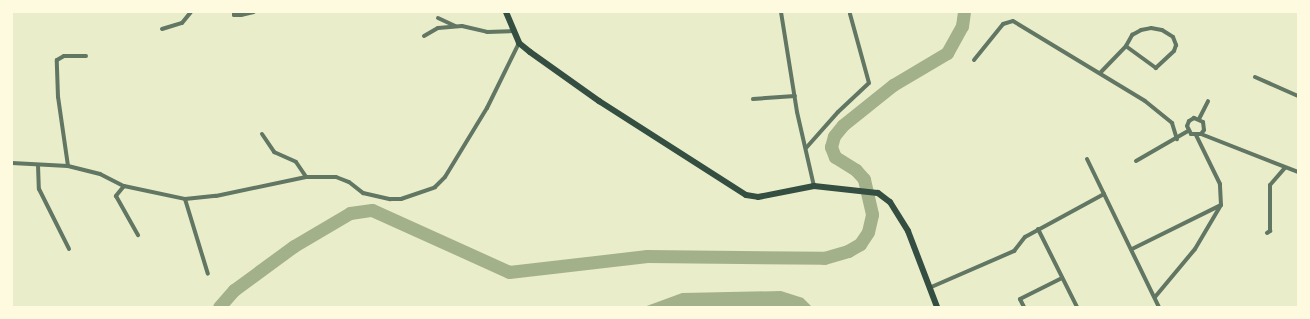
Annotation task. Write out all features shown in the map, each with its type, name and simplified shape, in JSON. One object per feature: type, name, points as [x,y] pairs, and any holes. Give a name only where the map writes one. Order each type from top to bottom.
[{"type":"main road","points":[[506,12],[519,43],[599,101],[746,195],[758,197],[814,186],[878,193],[890,202],[908,231],[928,289],[938,307]]},
{"type":"street","points":[[162,29],[182,23],[191,12]]},
{"type":"street","points":[[234,12],[234,15],[241,16],[254,12]]},
{"type":"street","points":[[781,12],[795,96],[814,186]]},
{"type":"street","points":[[806,148],[838,112],[869,83],[850,14]]},
{"type":"street","points":[[438,18],[455,26],[487,32],[514,31]]},
{"type":"street","points":[[974,60],[1003,24],[1013,21],[1101,72],[1172,123],[1177,138]]},
{"type":"street","points":[[424,36],[438,28],[455,26]]},
{"type":"street","points":[[1101,72],[1126,46],[1132,35],[1141,30],[1152,28],[1162,30],[1173,38],[1176,45],[1174,51],[1156,68],[1126,46]]},
{"type":"street","points":[[12,163],[68,166],[100,174],[124,186],[185,199],[216,196],[306,178],[336,177],[349,182],[363,193],[390,200],[402,199],[435,187],[462,153],[519,43]]},
{"type":"street","points":[[68,166],[58,97],[57,60],[64,56],[86,56]]},
{"type":"street","points":[[1255,77],[1298,96]]},
{"type":"street","points":[[753,99],[795,96]]},
{"type":"street","points":[[1199,119],[1208,101]]},
{"type":"street","points":[[1188,131],[1189,121],[1199,119]]},
{"type":"street","points":[[1199,119],[1204,126],[1201,134]]},
{"type":"street","points":[[1136,161],[1188,131]]},
{"type":"street","points":[[1155,297],[1195,249],[1221,205],[1220,184],[1196,135],[1188,131]]},
{"type":"street","points":[[262,134],[274,152],[296,162],[306,178]]},
{"type":"street","points":[[1196,135],[1201,134],[1298,172]]},
{"type":"street","points":[[1086,159],[1132,249],[1159,307]]},
{"type":"street","points":[[38,165],[39,190],[69,249]]},
{"type":"street","points":[[1267,233],[1270,231],[1270,184],[1286,168]]},
{"type":"street","points":[[124,186],[116,196],[138,236]]},
{"type":"street","points":[[928,289],[1014,251],[1025,237],[1104,194]]},
{"type":"street","points":[[185,199],[208,274]]},
{"type":"street","points":[[1132,249],[1221,205]]},
{"type":"street","points":[[1038,229],[1076,307]]},
{"type":"street","points":[[1024,307],[1020,299],[1062,278]]},
{"type":"shaded area","points":[[781,291],[803,298],[812,307],[644,307],[682,293]]},
{"type":"waterway","points":[[219,307],[234,290],[294,246],[350,213],[372,210],[509,272],[647,256],[824,258],[848,251],[860,244],[868,232],[872,214],[864,179],[856,170],[835,157],[831,147],[834,136],[843,125],[893,85],[947,53],[962,26],[964,12]]}]
